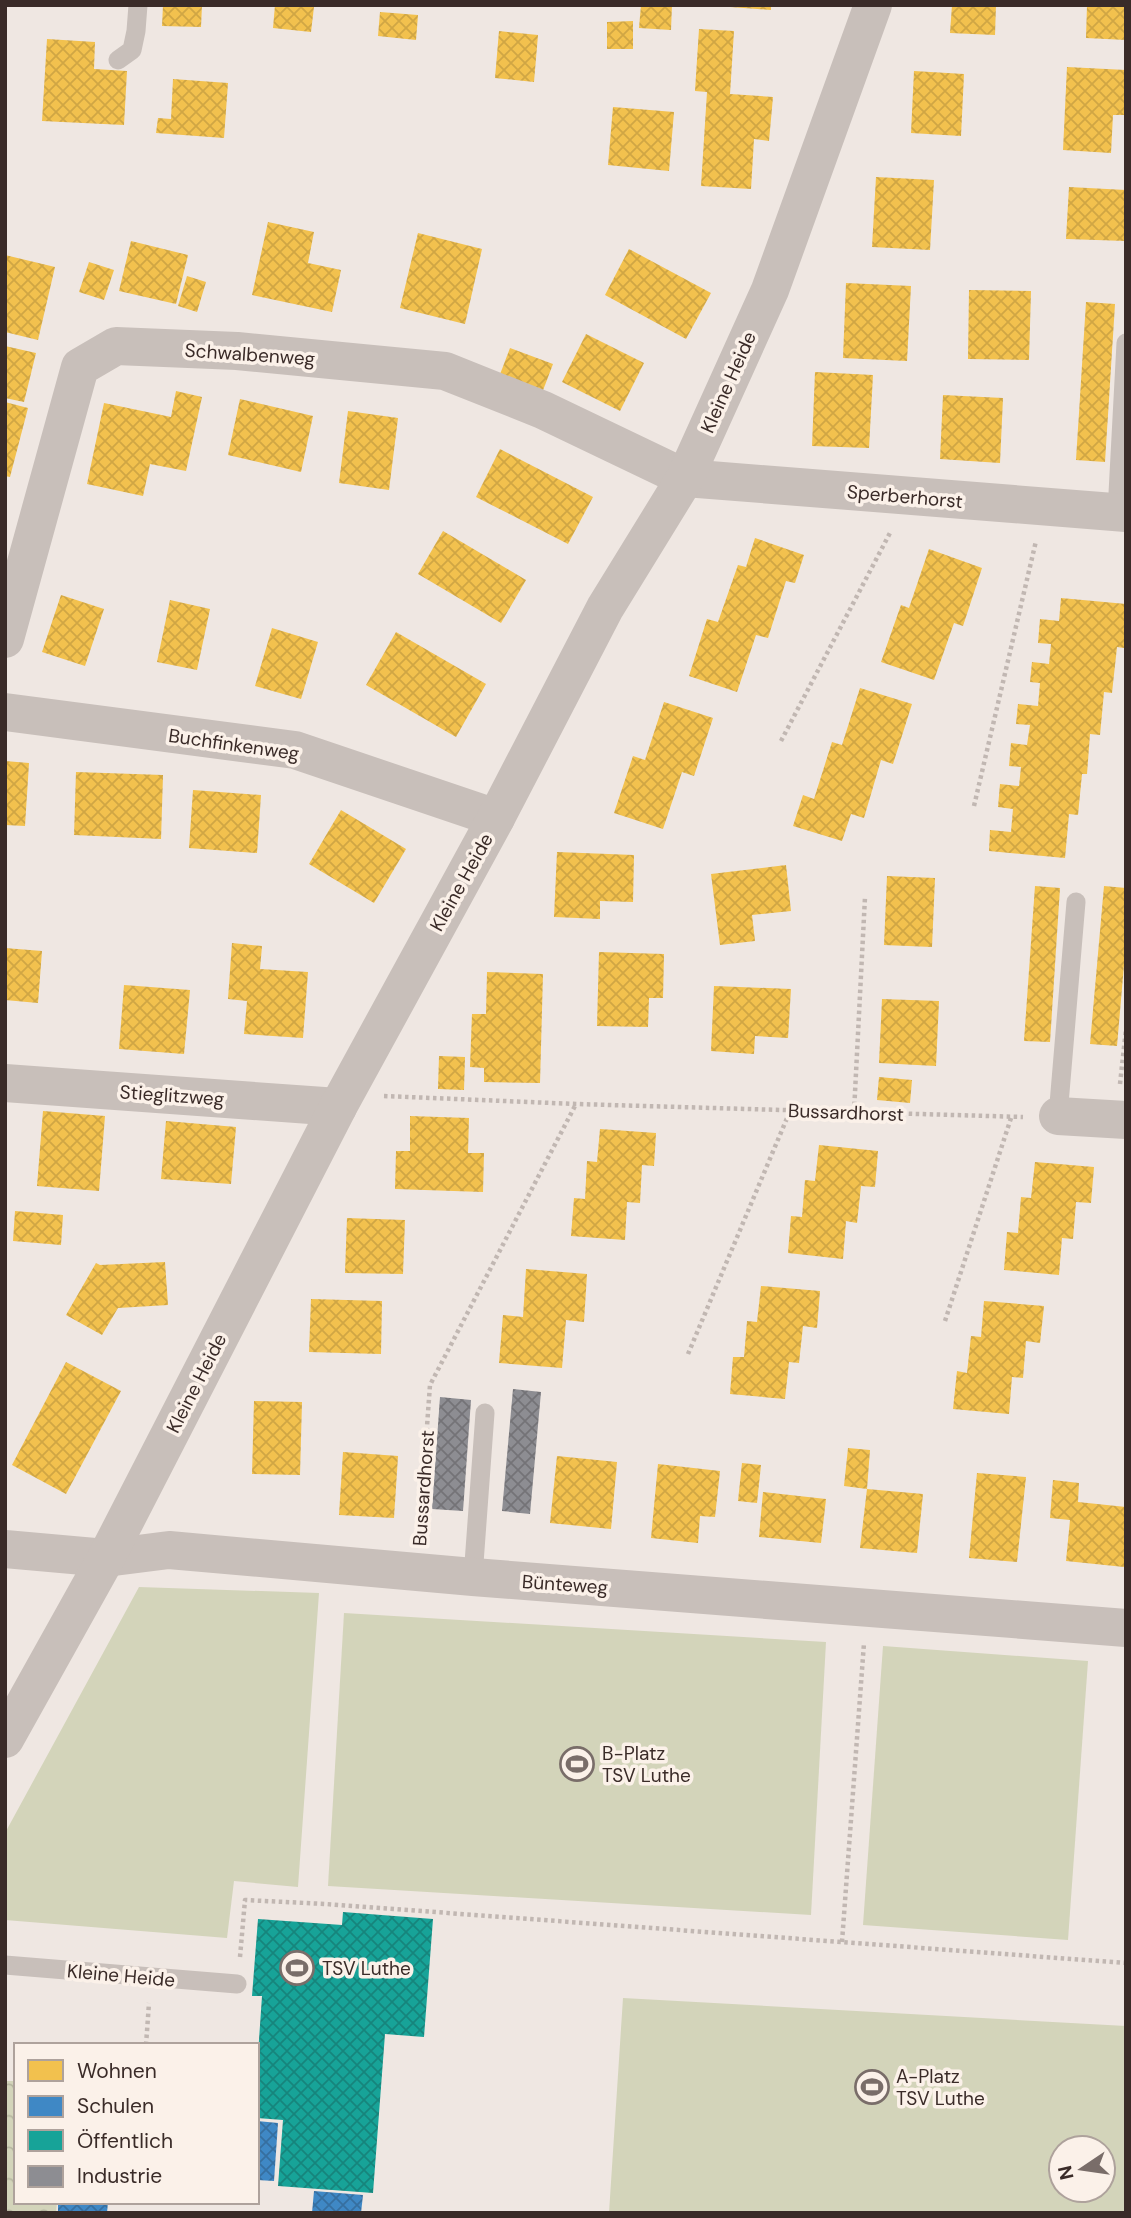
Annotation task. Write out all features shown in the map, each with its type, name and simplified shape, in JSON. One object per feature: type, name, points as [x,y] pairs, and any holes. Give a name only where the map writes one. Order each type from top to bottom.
[{"type":"street","name":"Kleine Heide","points":[[5,1739],[106,1558],[338,1107],[496,818],[605,608],[685,478],[770,290],[873,5]]},
{"type":"street","name":"Schwalbenweg","points":[[5,639],[80,368],[116,346],[237,351],[445,372],[543,410],[685,478]]},
{"type":"street","name":"Sperberhorst","points":[[685,478],[1121,513]]},
{"type":"street","name":"Buchfinkenweg","points":[[5,712],[295,750],[496,818]]},
{"type":"street","name":"Stieglitzweg","points":[[5,1083],[338,1107]]},
{"type":"street","points":[[1058,1116],[1121,1120]]},
{"type":"street","name":"Bünteweg","points":[[5,1549],[106,1558],[169,1550],[473,1577],[1126,1628]]},
{"type":"lane","points":[[118,60],[132,50],[138,5]]},
{"type":"lane","points":[[1121,513],[1126,343]]},
{"type":"lane","points":[[1058,1116],[1076,901]]},
{"type":"lane","points":[[473,1577],[485,1413]]},
{"type":"lane","name":"Kleine Heide","points":[[5,1965],[237,1984]]},
{"type":"path","points":[[781,741],[909,496]]},
{"type":"path","points":[[974,806],[1044,507]]},
{"type":"path","points":[[854,1112],[865,897]]},
{"type":"path","points":[[1121,1120],[1126,1029]]},
{"type":"path","name":"Bussardhorst","points":[[338,1107],[387,1095],[1011,1118],[1058,1116]]},
{"type":"path","name":"Bussardhorst","points":[[417,1572],[430,1385],[576,1104]]},
{"type":"path","points":[[688,1354],[790,1111]]},
{"type":"path","points":[[945,1321],[1011,1118]]},
{"type":"path","points":[[842,1942],[866,1607]]},
{"type":"path","points":[[237,1984],[245,1900],[326,1903],[1126,1963]]},
{"type":"path","points":[[146,2043],[151,1978]]},
{"type":"green space","points":[[139,1587],[319,1593],[298,1887],[234,1881],[227,1938],[5,1920],[5,1833]]},
{"type":"green space","name":"B-Platz TSV Luthe","points":[[344,1613],[826,1642],[811,1915],[328,1886]]},
{"type":"green space","points":[[883,1646],[1088,1661],[1068,1940],[863,1925]]},
{"type":"green space","name":"A-Platz TSV Luthe","points":[[623,1998],[1126,2026],[1126,2213],[609,2213]]},
{"type":"green space","points":[[5,2081],[14,2081],[14,2204],[57,2204],[56,2213],[5,2213]]},
{"type":"building: Wohnen","points":[[163,5],[202,5],[201,27],[162,26]]},
{"type":"building: Wohnen","points":[[275,5],[314,7],[311,32],[273,28]]},
{"type":"building: Wohnen","points":[[641,5],[672,5],[671,30],[639,28]]},
{"type":"building: Wohnen","points":[[771,5],[771,10],[730,7]]},
{"type":"building: Wohnen","points":[[952,5],[996,5],[995,35],[950,33]]},
{"type":"building: Wohnen","points":[[1087,5],[1126,5],[1126,40],[1086,38]]},
{"type":"building: Wohnen","points":[[380,12],[418,15],[416,40],[378,36]]},
{"type":"building: Wohnen","points":[[633,21],[633,49],[607,49],[607,22]]},
{"type":"building: Wohnen","points":[[699,29],[734,31],[730,94],[773,97],[769,141],[754,139],[751,189],[701,186],[707,92],[695,91]]},
{"type":"building: Wohnen","points":[[499,31],[538,35],[534,82],[495,78]]},
{"type":"building: Wohnen","points":[[47,39],[95,42],[94,69],[127,71],[124,125],[42,121]]},
{"type":"building: Wohnen","points":[[1067,67],[1126,70],[1126,115],[1113,115],[1111,153],[1063,150]]},
{"type":"building: Wohnen","points":[[914,71],[964,74],[961,136],[911,133]]},
{"type":"building: Wohnen","points":[[173,79],[228,83],[224,138],[156,133],[158,118],[171,119]]},
{"type":"building: Wohnen","points":[[613,107],[674,112],[669,171],[608,165]]},
{"type":"building: Wohnen","points":[[876,177],[934,180],[930,250],[872,247]]},
{"type":"building: Wohnen","points":[[1069,187],[1126,190],[1126,241],[1066,239]]},
{"type":"building: Wohnen","points":[[268,222],[314,232],[308,263],[341,270],[332,312],[252,295]]},
{"type":"building: Wohnen","points":[[418,233],[482,249],[465,324],[400,308]]},
{"type":"building: Wohnen","points":[[131,241],[188,255],[176,304],[119,291]]},
{"type":"building: Wohnen","points":[[629,249],[711,293],[686,339],[605,295]]},
{"type":"building: Wohnen","points":[[5,255],[55,267],[38,340],[5,332]]},
{"type":"building: Wohnen","points":[[89,262],[114,270],[104,300],[79,292]]},
{"type":"building: Wohnen","points":[[187,276],[206,282],[197,312],[178,306]]},
{"type":"building: Wohnen","points":[[846,283],[911,286],[907,361],[843,358]]},
{"type":"building: Wohnen","points":[[969,290],[1031,291],[1029,360],[968,359]]},
{"type":"building: Wohnen","points":[[1086,302],[1115,304],[1105,462],[1076,460]]},
{"type":"building: Wohnen","points":[[586,334],[644,363],[620,411],[562,382]]},
{"type":"building: Wohnen","points":[[5,346],[36,353],[24,402],[5,398]]},
{"type":"building: Wohnen","points":[[510,348],[553,364],[542,393],[499,377]]},
{"type":"building: Wohnen","points":[[815,372],[873,375],[869,448],[812,446]]},
{"type":"building: Wohnen","points":[[176,391],[202,397],[186,471],[150,464],[143,496],[87,484],[104,403],[171,417]]},
{"type":"building: Wohnen","points":[[943,395],[1003,398],[1000,463],[940,459]]},
{"type":"building: Wohnen","points":[[240,399],[313,416],[301,472],[228,455]]},
{"type":"building: Wohnen","points":[[5,402],[28,408],[10,477],[5,476]]},
{"type":"building: Wohnen","points":[[348,411],[398,418],[389,490],[339,483]]},
{"type":"building: Wohnen","points":[[500,449],[593,497],[568,544],[476,497]]},
{"type":"building: Wohnen","points":[[443,531],[526,580],[501,623],[418,574]]},
{"type":"building: Wohnen","points":[[755,538],[804,555],[795,583],[786,581],[768,638],[756,635],[737,692],[689,676],[707,619],[718,622],[738,565],[746,567]]},
{"type":"building: Wohnen","points":[[929,549],[982,568],[963,626],[954,623],[934,680],[881,662],[901,605],[909,608]]},
{"type":"building: Wohnen","points":[[61,595],[104,609],[85,666],[42,652]]},
{"type":"building: Wohnen","points":[[1061,598],[1126,604],[1124,648],[1117,647],[1112,693],[1104,692],[1100,735],[1090,734],[1087,774],[1082,774],[1078,815],[1069,814],[1065,858],[989,851],[990,830],[1011,832],[1013,809],[998,807],[1000,784],[1019,786],[1021,767],[1009,766],[1011,743],[1027,745],[1030,725],[1016,724],[1018,704],[1038,706],[1040,683],[1030,682],[1032,662],[1049,664],[1051,644],[1038,643],[1040,619],[1059,621]]},
{"type":"building: Wohnen","points":[[170,600],[210,609],[197,670],[157,662]]},
{"type":"building: Wohnen","points":[[272,628],[318,642],[301,699],[255,686]]},
{"type":"building: Wohnen","points":[[396,632],[486,684],[456,737],[366,685]]},
{"type":"building: Wohnen","points":[[860,688],[912,704],[893,764],[881,760],[864,818],[851,814],[842,841],[793,826],[803,795],[814,799],[832,742],[842,745]]},
{"type":"building: Wohnen","points":[[664,702],[713,718],[694,776],[682,772],[663,829],[614,813],[633,756],[645,760]]},
{"type":"building: Wohnen","points":[[5,761],[29,763],[25,826],[5,825]]},
{"type":"building: Wohnen","points":[[76,772],[163,775],[161,839],[74,835]]},
{"type":"building: Wohnen","points":[[193,790],[261,795],[257,853],[189,848]]},
{"type":"building: Wohnen","points":[[341,810],[406,849],[374,903],[309,864]]},
{"type":"building: Wohnen","points":[[557,852],[634,855],[633,902],[600,901],[600,919],[554,917]]},
{"type":"building: Wohnen","points":[[786,865],[791,911],[752,915],[755,941],[720,945],[711,874]]},
{"type":"building: Wohnen","points":[[887,876],[935,878],[932,947],[884,945]]},
{"type":"building: Wohnen","points":[[1035,886],[1060,888],[1050,1042],[1024,1041]]},
{"type":"building: Wohnen","points":[[1104,886],[1126,888],[1126,942],[1117,1046],[1090,1044]]},
{"type":"building: Wohnen","points":[[232,943],[262,946],[260,969],[308,972],[303,1038],[244,1034],[247,1001],[228,999]]},
{"type":"building: Wohnen","points":[[5,948],[42,951],[38,1003],[5,1000]]},
{"type":"building: Wohnen","points":[[599,952],[664,954],[663,998],[649,998],[648,1027],[597,1026]]},
{"type":"building: Wohnen","points":[[487,972],[543,974],[540,1083],[484,1082],[484,1068],[470,1067],[472,1014],[486,1014]]},
{"type":"building: Wohnen","points":[[124,985],[190,990],[184,1054],[119,1049]]},
{"type":"building: Wohnen","points":[[714,986],[791,989],[788,1038],[755,1036],[754,1054],[711,1051]]},
{"type":"building: Wohnen","points":[[882,999],[939,1001],[936,1066],[879,1063]]},
{"type":"building: Wohnen","points":[[439,1056],[465,1057],[464,1090],[438,1089]]},
{"type":"building: Wohnen","points":[[879,1077],[912,1080],[910,1103],[877,1100]]},
{"type":"building: Wohnen","points":[[43,1111],[105,1116],[99,1191],[37,1186]]},
{"type":"building: Wohnen","points":[[410,1116],[469,1118],[468,1153],[484,1153],[483,1192],[395,1189],[396,1151],[410,1151]]},
{"type":"building: Wohnen","points":[[166,1121],[236,1127],[231,1184],[161,1179]]},
{"type":"building: Wohnen","points":[[600,1129],[656,1133],[654,1166],[642,1165],[640,1203],[627,1202],[625,1240],[571,1236],[574,1198],[585,1199],[587,1161],[597,1162]]},
{"type":"building: Wohnen","points":[[819,1145],[878,1151],[875,1187],[861,1186],[857,1223],[846,1221],[843,1259],[788,1253],[791,1216],[802,1217],[805,1180],[815,1181]]},
{"type":"building: Wohnen","points":[[1035,1162],[1094,1167],[1091,1203],[1076,1202],[1073,1239],[1062,1238],[1059,1275],[1004,1270],[1007,1232],[1018,1233],[1021,1197],[1031,1198]]},
{"type":"building: Wohnen","points":[[15,1211],[63,1215],[61,1245],[13,1241]]},
{"type":"building: Wohnen","points":[[347,1218],[405,1220],[403,1274],[345,1273]]},
{"type":"building: Wohnen","points":[[165,1262],[168,1305],[118,1308],[102,1335],[66,1315],[96,1263]]},
{"type":"building: Wohnen","points":[[526,1269],[587,1274],[584,1322],[566,1320],[562,1368],[499,1363],[503,1315],[523,1317]]},
{"type":"building: Wohnen","points":[[761,1286],[820,1291],[817,1328],[803,1326],[799,1363],[789,1362],[785,1399],[730,1394],[733,1357],[744,1357],[747,1321],[757,1322]]},
{"type":"building: Wohnen","points":[[311,1299],[382,1301],[381,1354],[309,1352]]},
{"type":"building: Wohnen","points":[[984,1301],[1044,1306],[1040,1343],[1026,1341],[1023,1378],[1012,1377],[1009,1414],[953,1409],[957,1371],[967,1373],[971,1336],[981,1337]]},
{"type":"building: Wohnen","points":[[66,1362],[121,1391],[66,1494],[12,1465]]},
{"type":"building: Wohnen","points":[[254,1401],[302,1402],[300,1475],[252,1474]]},
{"type":"building: Wohnen","points":[[848,1448],[870,1450],[867,1489],[844,1486]]},
{"type":"building: Wohnen","points":[[343,1452],[398,1456],[394,1518],[339,1515]]},
{"type":"building: Wohnen","points":[[557,1456],[617,1462],[611,1529],[550,1523]]},
{"type":"building: Wohnen","points":[[742,1463],[761,1465],[757,1503],[738,1501]]},
{"type":"building: Wohnen","points":[[658,1464],[720,1471],[715,1517],[700,1516],[698,1543],[651,1538]]},
{"type":"building: Wohnen","points":[[977,1473],[1026,1477],[1017,1562],[969,1558]]},
{"type":"building: Wohnen","points":[[1053,1480],[1079,1483],[1078,1502],[1126,1507],[1124,1567],[1066,1561],[1070,1520],[1050,1518]]},
{"type":"building: Wohnen","points":[[867,1489],[923,1494],[917,1553],[860,1548]]},
{"type":"building: Wohnen","points":[[763,1492],[826,1499],[821,1543],[759,1537]]},
{"type":"building: Schulen","points":[[259,2121],[278,2123],[274,2181],[259,2180]]},
{"type":"building: Schulen","points":[[314,2191],[363,2195],[361,2213],[312,2213]]},
{"type":"building: Schulen","points":[[58,2204],[108,2204],[107,2213],[58,2213]]},
{"type":"building: Öffentlich","points":[[343,1912],[433,1919],[424,2037],[385,2034],[373,2193],[278,2186],[283,2120],[259,2118],[262,1996],[252,1996],[258,1919],[342,1925]]},
{"type":"building: Industrie","points":[[513,1389],[541,1392],[530,1514],[502,1511]]},
{"type":"building: Industrie","points":[[440,1397],[471,1400],[463,1511],[432,1509]]},
{"type":"place","name":"B-Platz TSV Luthe","points":[[577,1764]]},
{"type":"place","name":"TSV Luthe","points":[[297,1968]]},
{"type":"place","name":"A-Platz TSV Luthe","points":[[872,2087]]}]
